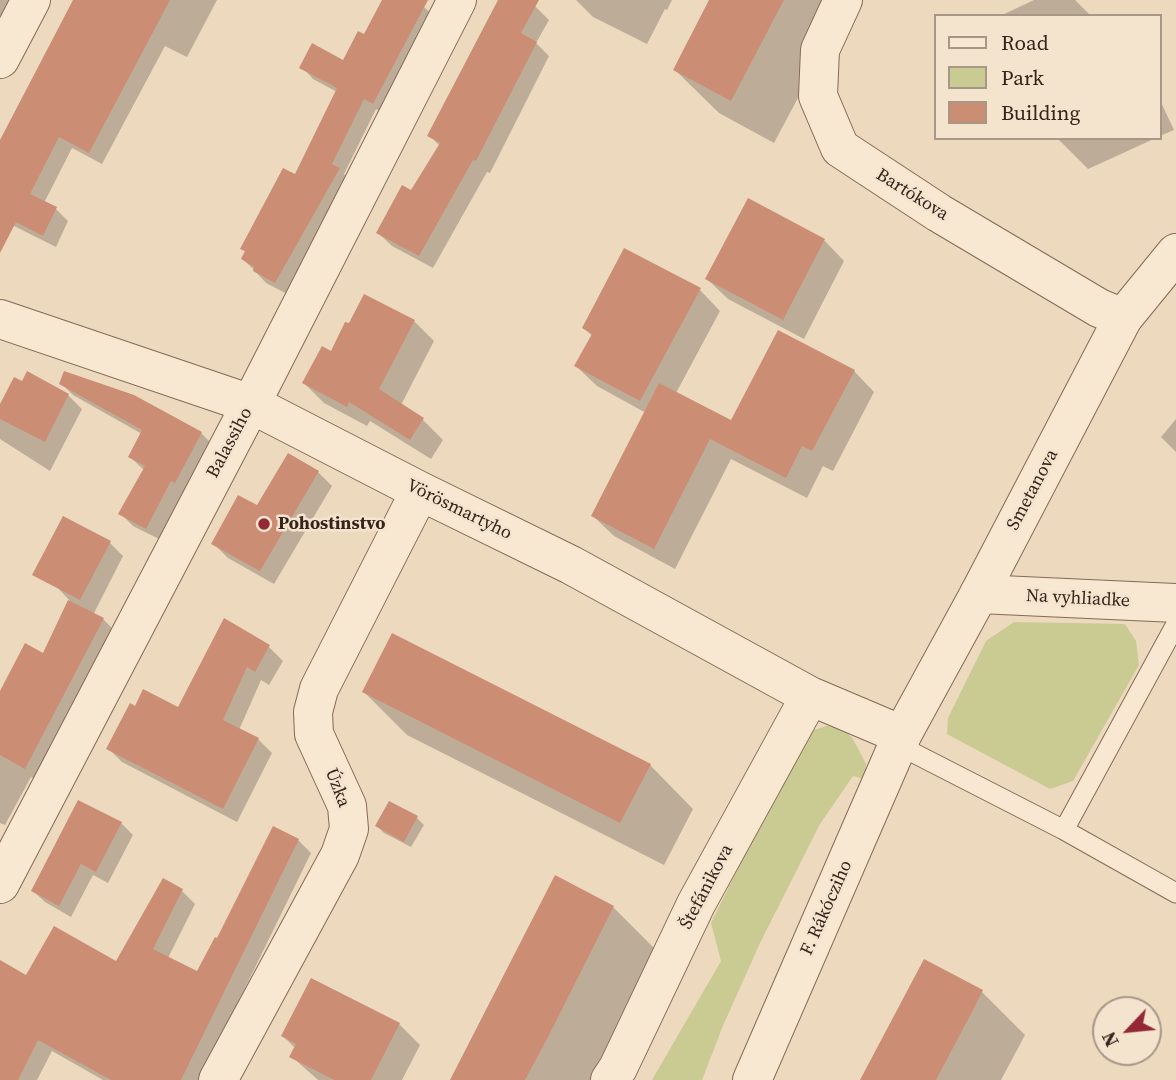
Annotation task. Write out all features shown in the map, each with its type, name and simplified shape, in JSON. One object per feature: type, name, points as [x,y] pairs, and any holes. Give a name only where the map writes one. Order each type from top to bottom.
[{"type":"street","points":[[0,58],[30,0]]},
{"type":"street","name":"Balassiho","points":[[0,884],[251,404],[457,0]]},
{"type":"street","name":"Bartókova","points":[[843,0],[820,50],[818,96],[840,148],[939,213],[1099,308],[1123,318]]},
{"type":"street","name":"Smetanova","points":[[900,740],[1123,318],[1176,253]]},
{"type":"street","name":"Vörösmartyho","points":[[0,319],[251,404],[571,565],[810,696],[900,740]]},
{"type":"street","name":"Úzka","points":[[218,1080],[340,855],[349,829],[347,806],[314,734],[313,712],[319,689],[420,491]]},
{"type":"street","name":"Na vyhliadke","points":[[979,594],[1176,603]]},
{"type":"street","name":"Štefánikova","points":[[610,1080],[696,904],[810,696]]},
{"type":"street","name":"F. Rákócziho","points":[[752,1080],[900,740]]},
{"type":"lane","points":[[1064,830],[1176,624]]},
{"type":"lane","points":[[900,740],[1176,893]]},
{"type":"green space","points":[[1014,622],[1125,624],[1136,641],[1139,665],[1073,781],[1050,789],[947,734],[948,718],[986,641]]},
{"type":"green space","points":[[826,726],[842,727],[853,739],[866,764],[865,779],[853,776],[820,824],[760,943],[702,1080],[652,1080],[721,961],[711,923],[800,743],[811,731]]},
{"type":"building","points":[[73,0],[170,0],[89,153],[59,137],[30,194],[57,207],[43,236],[16,222],[0,253],[0,140]]},
{"type":"building","points":[[382,0],[428,0],[373,104],[364,99],[332,164],[340,168],[275,283],[253,271],[254,267],[241,259],[245,251],[240,249],[283,168],[295,174],[337,88],[299,68],[312,43],[343,60],[358,31],[364,34]]},
{"type":"building","points":[[498,0],[539,0],[521,33],[537,42],[476,161],[473,160],[419,256],[376,233],[402,185],[411,190],[440,143],[427,136]]},
{"type":"building","points":[[709,0],[784,0],[731,101],[673,70]]},
{"type":"building","points":[[748,198],[825,239],[783,320],[705,279]]},
{"type":"building","points":[[624,248],[701,288],[640,401],[574,366],[592,334],[582,328]]},
{"type":"building","points":[[364,294],[415,320],[379,389],[424,418],[410,440],[349,402],[347,407],[302,383],[322,346],[331,351],[345,322],[349,323]]},
{"type":"building","points":[[778,330],[855,370],[812,451],[802,446],[786,478],[710,439],[654,549],[591,516],[659,383],[731,420]]},
{"type":"building","points":[[27,371],[69,394],[45,442],[0,419],[0,404],[14,377],[22,381]]},
{"type":"building","points":[[64,371],[134,395],[202,432],[175,483],[171,481],[146,529],[118,514],[145,466],[128,457],[142,430],[59,384]]},
{"type":"building","points":[[288,453],[319,471],[260,571],[211,544],[238,495],[257,505]]},
{"type":"building","points":[[63,516],[111,541],[80,600],[32,575]]},
{"type":"building","points":[[68,600],[104,618],[25,769],[0,755],[0,691],[25,643],[43,653]]},
{"type":"building","points":[[224,618],[270,645],[255,672],[247,667],[223,720],[259,738],[223,809],[106,749],[130,703],[135,706],[143,689],[178,707]]},
{"type":"building","points":[[392,633],[651,764],[620,823],[362,692]]},
{"type":"building","points":[[78,800],[122,822],[96,872],[81,864],[59,906],[31,891]]},
{"type":"building","points":[[389,801],[418,816],[404,842],[375,826]]},
{"type":"building","points":[[273,826],[299,839],[181,1080],[111,1080],[38,1040],[18,1080],[0,1080],[0,960],[26,975],[54,926],[116,961],[163,878],[183,889],[153,949],[197,971],[215,937],[217,938]]},
{"type":"building","points":[[555,875],[614,906],[549,1035],[525,1080],[450,1080]]},
{"type":"building","points":[[924,959],[983,990],[936,1080],[860,1080]]},
{"type":"building","points":[[311,978],[400,1023],[371,1080],[334,1080],[289,1057],[296,1044],[281,1036]]},
{"type":"place","name":"Pohostinstvo","points":[[264,524]]}]
